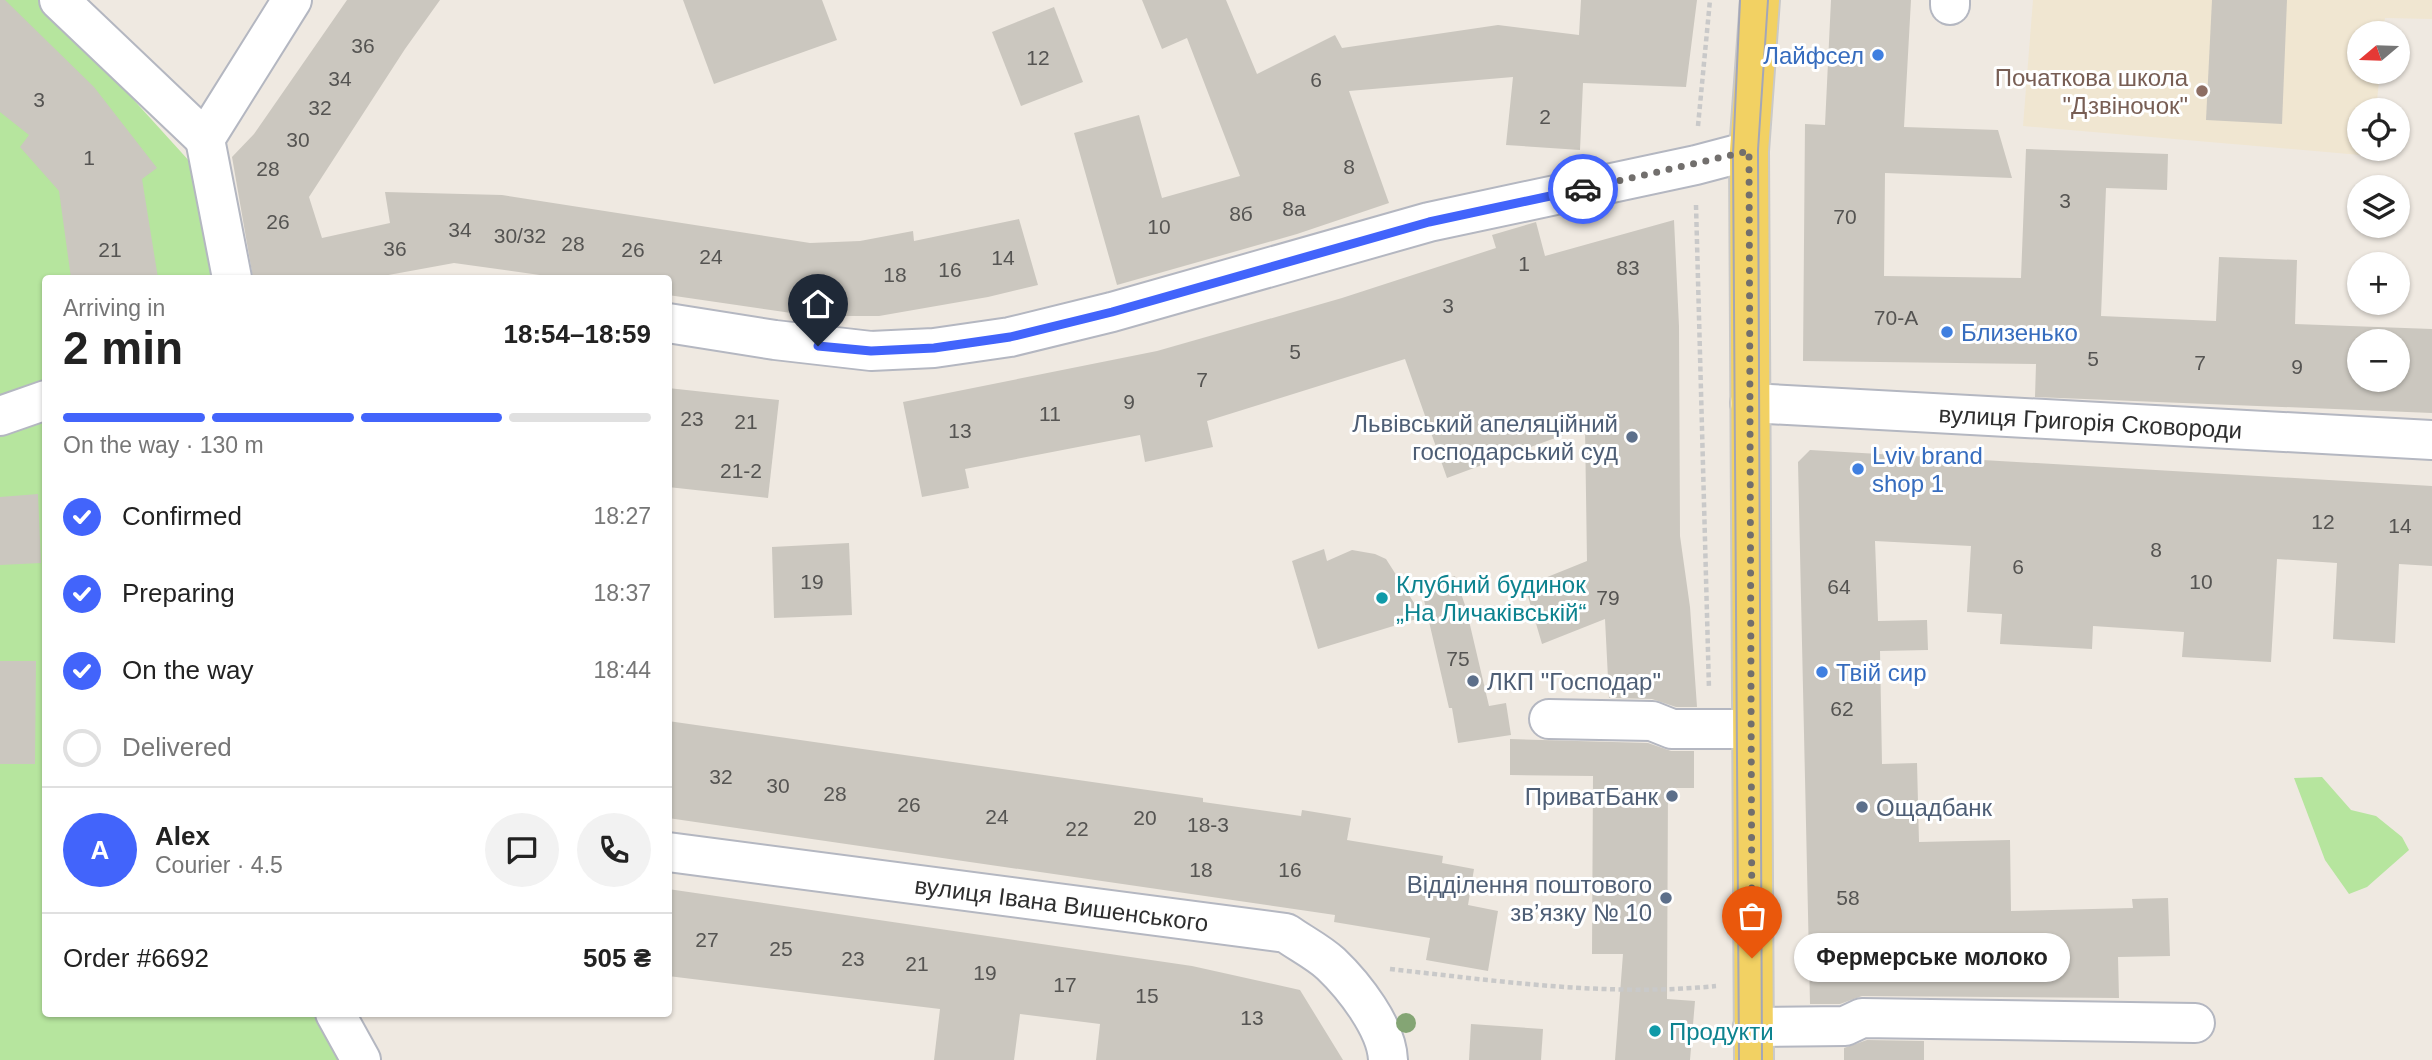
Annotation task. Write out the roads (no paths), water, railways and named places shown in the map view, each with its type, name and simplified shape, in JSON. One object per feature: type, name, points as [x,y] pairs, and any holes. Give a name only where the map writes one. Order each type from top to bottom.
[{"type":"main road","points":[[1753,1043],[1749,151],[1760,0]]},
{"type":"street","points":[[59,0],[205,139],[231,275]]},
{"type":"street","points":[[205,139],[292,0]]},
{"type":"street","points":[[672,324],[775,340],[871,351],[934,348],[1010,337],[1112,312],[1429,222],[1749,151]]},
{"type":"street","points":[[0,416],[42,401]]},
{"type":"street","name":"вулиця Григорія Сковороди","points":[[1750,403],[2432,440]]},
{"type":"street","points":[[1549,719],[1652,720],[1672,729],[1752,729]]},
{"type":"street","name":"вулиця Івана Вишенського","points":[[672,853],[1286,933],[1330,963],[1374,1016],[1388,1049],[1388,1060]]},
{"type":"street","points":[[337,1017],[361,1060]]},
{"type":"street","points":[[1753,1043],[1845,1026],[1862,1018],[2195,1023]]},
{"type":"tram line","points":[[1739,1060],[1733,155],[1740,0]]},
{"type":"tram line","points":[[1762,1060],[1758,150],[1768,0]]},
{"type":"place","name":"Лайфсел","points":[[1878,55]]},
{"type":"place","name":"Початкова школа \"Дзвіночок\"","points":[[2202,91]]},
{"type":"place","name":"Близенько","points":[[1947,332]]},
{"type":"place","name":"Львівський апеляційний господарський суд","points":[[1632,437]]},
{"type":"place","name":"Lviv brand shop 1","points":[[1858,469]]},
{"type":"place","name":"Клубний будинок „На Личаківській“","points":[[1382,598]]},
{"type":"place","name":"Твій сир","points":[[1822,672]]},
{"type":"place","name":"ЛКП \"Господар\"","points":[[1473,681]]},
{"type":"place","name":"ПриватБанк","points":[[1672,796]]},
{"type":"place","name":"Ощадбанк","points":[[1862,807]]},
{"type":"place","name":"Відділення поштового зв’язку № 10","points":[[1666,898]]},
{"type":"place","name":"Фермерське молоко","points":[[1752,958]]},
{"type":"place","name":"Продукти","points":[[1655,1031]]}]
